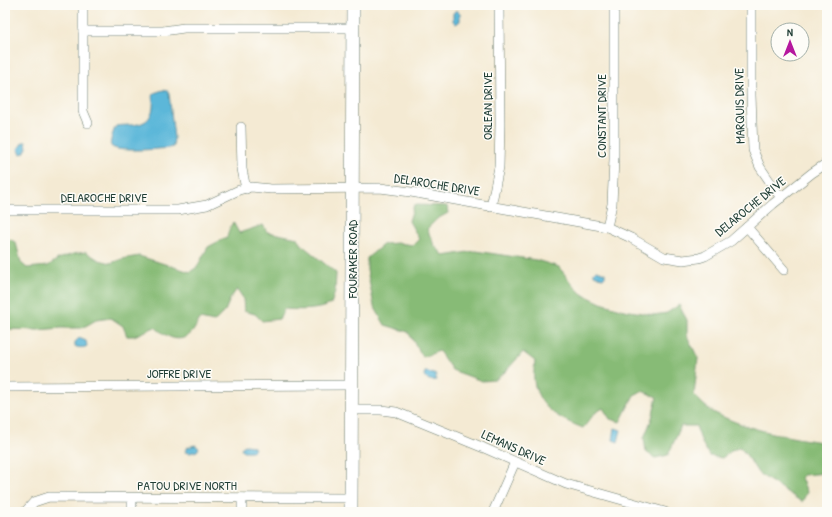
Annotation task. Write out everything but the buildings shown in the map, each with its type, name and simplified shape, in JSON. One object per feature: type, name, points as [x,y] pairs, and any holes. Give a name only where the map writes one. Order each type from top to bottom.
[{"type":"main road","name":"FOURAKER ROAD","points":[[351,512],[353,385],[353,5]]},
{"type":"street","points":[[83,5],[83,111],[88,123]]},
{"type":"street","name":"ORLEAN DRIVE","points":[[491,207],[499,167],[499,5]]},
{"type":"street","name":"CONSTANT DRIVE","points":[[607,227],[612,204],[614,173],[614,5]]},
{"type":"street","name":"MARQUIS DRIVE","points":[[751,5],[751,95],[753,150],[760,167],[781,198]]},
{"type":"street","points":[[83,31],[164,31],[184,28],[352,28]]},
{"type":"street","points":[[241,127],[242,169],[246,189]]},
{"type":"street","name":"DELAROCHE DRIVE","points":[[5,210],[178,210],[207,205],[239,190],[251,187],[388,189],[607,227],[631,238],[658,254],[683,260],[705,256],[731,240],[812,173],[827,163]]},
{"type":"street","points":[[747,227],[784,270]]},
{"type":"street","name":"JOFFRE DRIVE","points":[[5,386],[353,385]]},
{"type":"street","name":"LEMANS DRIVE","points":[[352,410],[381,410],[396,412],[566,484],[665,512]]},
{"type":"street","points":[[492,512],[515,462]]},
{"type":"street","name":"PATOU DRIVE NORTH","points":[[26,510],[38,500],[49,497],[351,498]]},
{"type":"street","points":[[132,498],[132,512]]},
{"type":"street","points":[[242,498],[242,512]]},
{"type":"green space","points":[[414,205],[447,206],[448,213],[437,219],[427,229],[434,245],[444,256],[475,251],[536,260],[559,267],[582,294],[601,303],[624,310],[654,315],[667,313],[679,305],[687,320],[687,336],[698,358],[694,395],[712,411],[728,419],[756,429],[784,436],[827,443],[827,476],[826,473],[803,475],[801,478],[807,492],[802,502],[758,473],[740,447],[731,451],[722,458],[710,456],[702,443],[696,426],[681,426],[668,455],[655,458],[646,452],[644,438],[652,418],[657,397],[642,391],[634,395],[620,422],[610,419],[603,408],[595,413],[583,428],[553,413],[542,402],[534,383],[535,361],[523,352],[505,372],[495,380],[482,381],[452,370],[439,351],[423,357],[408,332],[385,325],[374,306],[367,270],[367,258],[384,244],[398,243],[413,245],[419,239],[409,221]]},
{"type":"green space","points":[[233,222],[239,233],[263,225],[267,232],[298,238],[302,245],[336,273],[335,292],[331,304],[314,309],[284,309],[279,319],[262,321],[255,314],[244,311],[243,298],[237,289],[230,299],[225,311],[214,322],[200,319],[191,334],[180,339],[175,339],[162,333],[155,327],[134,336],[127,336],[123,326],[111,318],[96,320],[82,328],[38,330],[5,329],[5,243],[10,239],[16,243],[21,263],[27,268],[48,266],[58,259],[73,254],[86,252],[99,260],[111,263],[122,259],[139,256],[190,272],[197,267],[208,247],[227,237]]},
{"type":"water","points":[[456,10],[460,13],[460,21],[456,24],[453,21],[453,13]]},
{"type":"water","points":[[163,90],[168,91],[169,93],[174,138],[173,147],[129,150],[111,146],[111,139],[116,126],[145,122],[152,112],[154,93]]},
{"type":"water","points":[[23,142],[26,142],[27,148],[24,153],[21,154],[18,149]]},
{"type":"water","points":[[597,270],[605,273],[605,277],[602,278],[594,275],[594,272]]},
{"type":"water","points":[[79,338],[86,341],[87,346],[81,348],[75,346],[75,342]]},
{"type":"water","points":[[425,372],[436,375],[436,380],[433,381],[427,379],[424,375]]},
{"type":"water","points":[[615,428],[621,430],[618,442],[613,440]]},
{"type":"water","points":[[195,445],[199,448],[197,451],[190,453],[185,452],[188,447]]},
{"type":"water","points":[[245,445],[253,446],[255,449],[253,451],[243,451],[241,448]]}]
